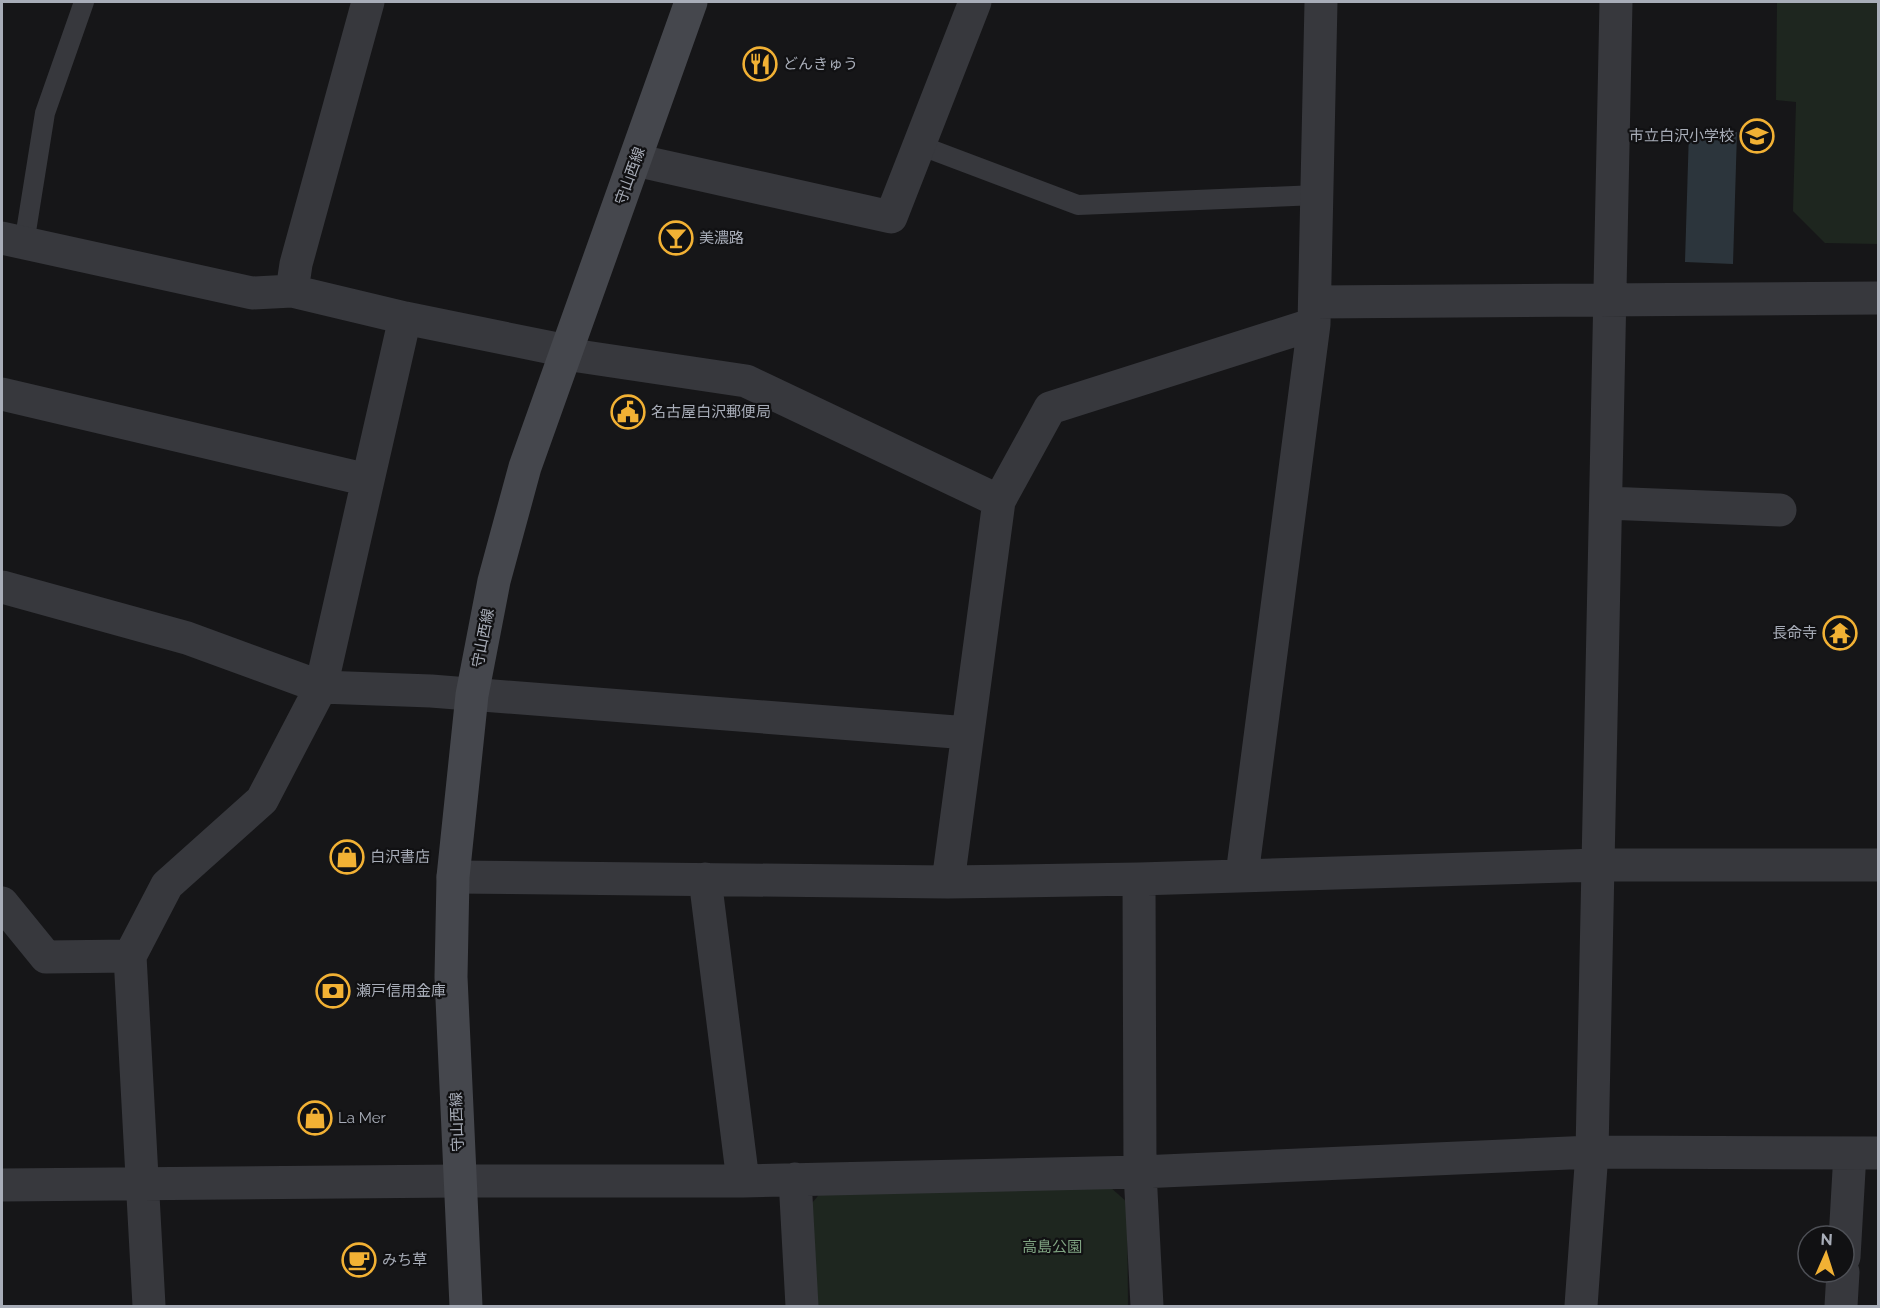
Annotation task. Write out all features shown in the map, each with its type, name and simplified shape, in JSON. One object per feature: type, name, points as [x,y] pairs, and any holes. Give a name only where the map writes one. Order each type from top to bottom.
[{"type":"main road","name":"守山西線","points":[[466,1306],[452,977],[453,877],[472,694],[494,581],[519,490],[691,2]]},
{"type":"street","points":[[292,291],[296,264],[368,2]]},
{"type":"street","points":[[635,160],[891,217],[975,2]]},
{"type":"street","points":[[1242,875],[1315,313],[1321,2]]},
{"type":"street","points":[[1581,1306],[1592,1152],[1616,2]]},
{"type":"street","points":[[13,241],[252,293],[292,291],[566,353],[746,381],[999,501]]},
{"type":"street","points":[[948,882],[999,501],[1050,408],[1315,313],[1611,300],[1878,298]]},
{"type":"street","points":[[148,1306],[130,956],[167,885],[262,800],[321,687],[405,318]]},
{"type":"street","points":[[2,394],[368,480]]},
{"type":"street","points":[[1606,503],[1780,510]]},
{"type":"street","points":[[2,587],[187,638],[321,687],[472,694],[968,733]]},
{"type":"street","points":[[453,877],[948,882],[1598,866],[1878,865]]},
{"type":"street","points":[[705,879],[743,1181]]},
{"type":"street","points":[[1139,879],[1140,1172],[1147,1306]]},
{"type":"street","points":[[2,903],[46,957],[130,956]]},
{"type":"street","points":[[2,1185],[743,1181],[1140,1172],[1592,1152],[1864,1153],[1850,1224]]},
{"type":"street","points":[[795,1179],[802,1306]]},
{"type":"street","points":[[1841,1306],[1842,1284]]},
{"type":"lane","points":[[13,241],[45,113],[84,2]]},
{"type":"lane","points":[[919,144],[1078,205],[1317,195]]},
{"type":"green space","points":[[1777,2],[1878,2],[1878,244],[1825,243],[1793,211],[1796,102],[1776,100]]},
{"type":"green space","name":"高島公園","points":[[1110,1187],[1127,1202],[1128,1306],[818,1306],[812,1203],[823,1190]]},
{"type":"shaded area","points":[[1689,131],[1737,132],[1733,264],[1685,262]]},
{"type":"place","name":"どんきゅう","points":[[760,64]]},
{"type":"place","name":"市立白沢小学校","points":[[1757,136]]},
{"type":"place","name":"美濃路","points":[[676,238]]},
{"type":"place","name":"名古屋白沢郵便局","points":[[628,412]]},
{"type":"place","name":"長命寺","points":[[1840,633]]},
{"type":"place","name":"白沢書店","points":[[347,857]]},
{"type":"place","name":"瀬戸信用金庫","points":[[333,991]]},
{"type":"place","name":"La Mer","points":[[315,1118]]},
{"type":"place","name":"みち草","points":[[359,1260]]}]
